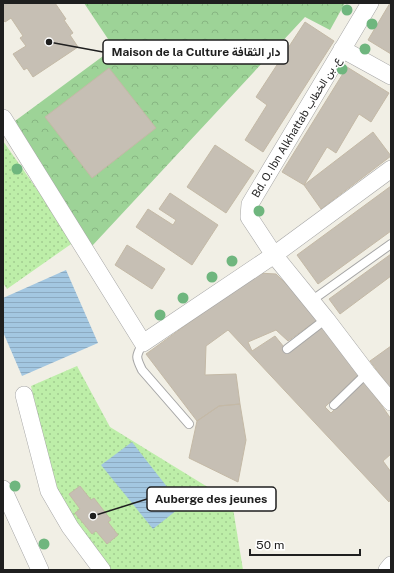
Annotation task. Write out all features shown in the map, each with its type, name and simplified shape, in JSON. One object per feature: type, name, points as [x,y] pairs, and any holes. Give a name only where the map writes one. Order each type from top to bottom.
[{"type":"street","name":"Bd. O. Ibn Alkhattab ع. بن الخطاب","points":[[370,3],[250,204],[249,217],[274,255],[391,402]]},
{"type":"street","points":[[342,49],[391,76]]},
{"type":"street","points":[[3,118],[143,343],[274,255],[391,170]]},
{"type":"street","points":[[24,395],[49,491],[70,527],[102,570]]},
{"type":"street","points":[[3,489],[40,570]]},
{"type":"street","points":[[388,570],[391,565]]},
{"type":"lane","points":[[310,301],[391,244]]},
{"type":"lane","points":[[287,349],[326,319]]},
{"type":"lane","points":[[143,343],[137,356],[142,370],[189,424]]},
{"type":"lane","points":[[334,405],[367,373]]},
{"type":"green space","points":[[84,3],[345,3],[330,30],[305,17],[92,246],[15,121],[114,48]]},
{"type":"green space","points":[[3,141],[74,242],[7,289],[3,283]]},
{"type":"green space","points":[[77,366],[110,427],[232,502],[243,570],[111,570],[90,545],[60,497],[45,447],[31,386]]},
{"type":"water","points":[[66,270],[98,343],[22,376],[3,332],[3,298]]},
{"type":"water","points":[[132,442],[182,506],[153,529],[101,465]]},
{"type":"building","points":[[3,3],[55,3],[66,19],[64,20],[73,33],[70,35],[78,47],[33,77],[27,68],[24,70],[13,54],[26,46],[20,38],[23,36],[11,18],[5,22],[3,20]]},
{"type":"building","points":[[391,3],[391,54],[368,40]]},
{"type":"building","points":[[305,22],[334,41],[263,152],[245,140],[267,105],[256,97]]},
{"type":"building","points":[[347,67],[389,93],[371,122],[359,114],[336,153],[327,147],[304,185],[282,172]]},
{"type":"building","points":[[109,68],[156,128],[92,178],[45,117]]},
{"type":"building","points":[[373,132],[391,156],[321,209],[304,185]]},
{"type":"building","points":[[215,145],[254,171],[226,213],[187,187]]},
{"type":"building","points":[[391,186],[391,231],[318,284],[297,255]]},
{"type":"building","points":[[170,193],[218,225],[192,265],[136,227],[148,209],[173,225],[176,220],[159,209]]},
{"type":"building","points":[[127,245],[165,269],[152,289],[115,265]]},
{"type":"building","points":[[391,254],[391,276],[340,314],[329,299]]},
{"type":"building","points":[[258,273],[276,274],[320,318],[288,341],[276,330],[248,342],[252,351],[275,336],[288,352],[322,326],[360,373],[325,407],[331,413],[364,380],[391,419],[391,454],[383,461],[391,472],[391,497],[389,502],[228,330],[206,346],[205,375],[236,374],[240,404],[219,406],[197,421],[146,354]]},
{"type":"building","points":[[391,346],[391,389],[370,361]]},
{"type":"building","points":[[240,404],[246,440],[238,482],[189,458],[197,421],[219,406]]},
{"type":"building","points":[[80,486],[91,500],[94,498],[111,520],[108,522],[118,535],[107,544],[96,531],[92,534],[75,513],[80,509],[69,494]]},
{"type":"place","name":"Maison de la Culture دار الثقافة","points":[[49,42]]},
{"type":"place","name":"Auberge des jeunes","points":[[93,516]]}]
